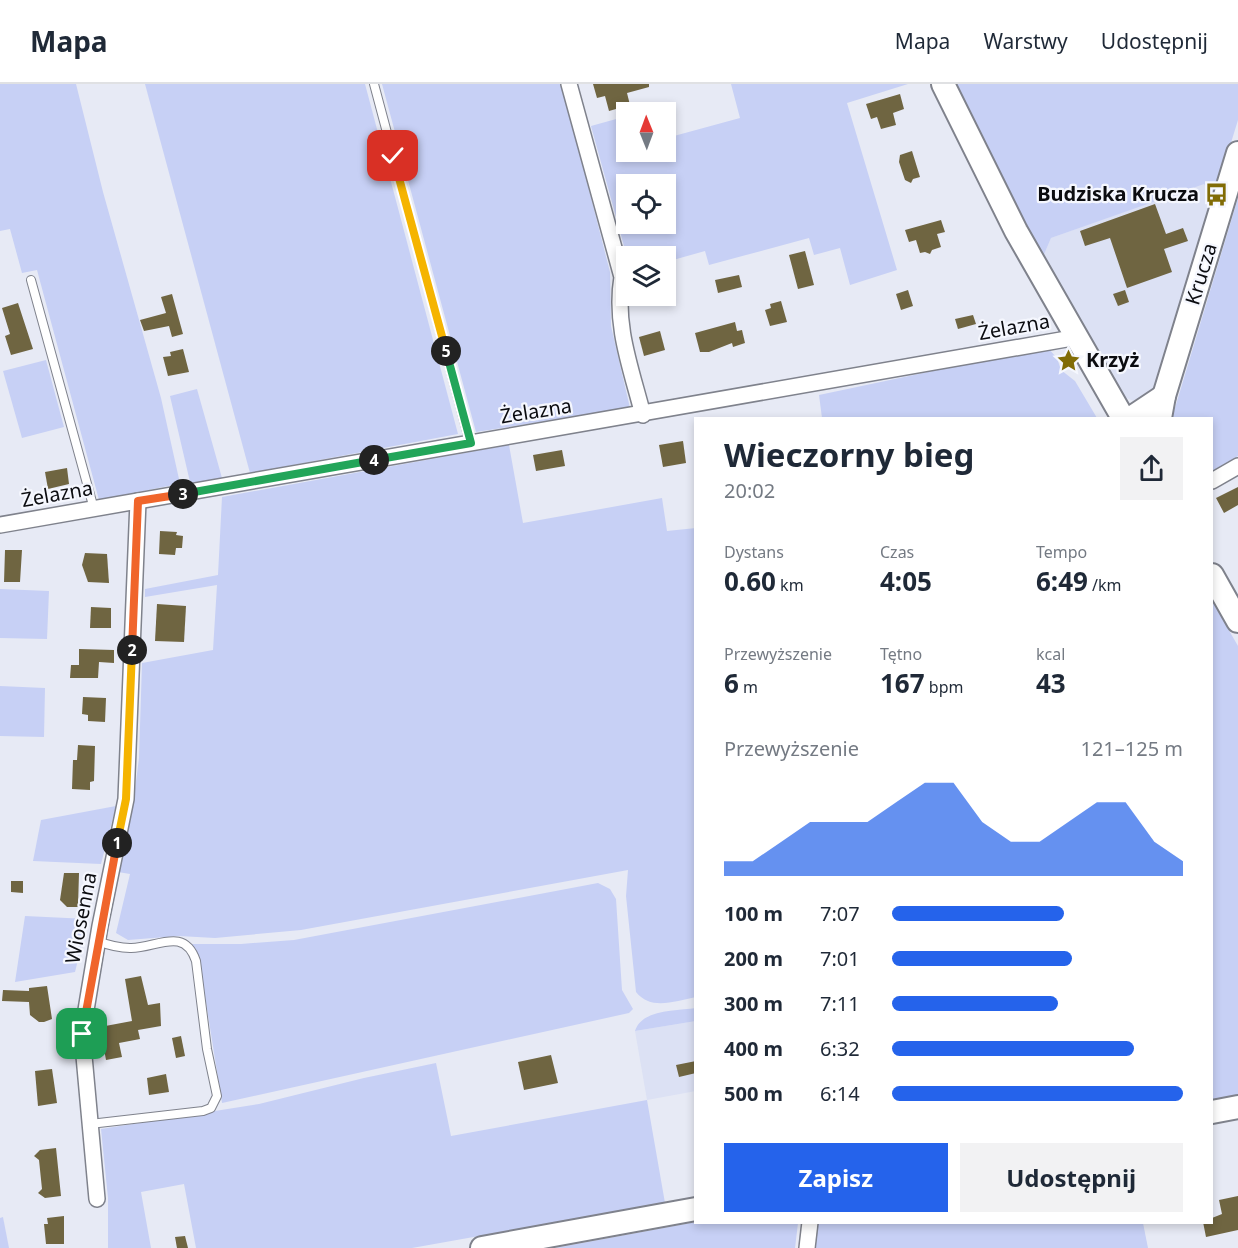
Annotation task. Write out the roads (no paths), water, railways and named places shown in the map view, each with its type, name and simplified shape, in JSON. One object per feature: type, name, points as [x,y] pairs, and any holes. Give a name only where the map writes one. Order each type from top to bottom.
[{"type":"street","points":[[569,84],[622,277],[618,308],[621,332],[643,415]]},
{"type":"street","points":[[944,84],[1016,231],[1122,417]]},
{"type":"street","name":"Krucza","points":[[1136,417],[1160,412],[1238,153]]},
{"type":"street","name":"Żelazna","points":[[0,525],[643,415],[1078,337]]},
{"type":"street","points":[[1213,480],[1238,466]]},
{"type":"street","name":"Wiosenna","points":[[97,1199],[88,1125],[82,1034],[97,941],[126,799],[138,501]]},
{"type":"street","points":[[1213,577],[1238,621]]},
{"type":"street","points":[[1213,1112],[1238,1107]]},
{"type":"street","points":[[483,1248],[694,1209]]},
{"type":"street","points":[[807,1248],[810,1224]]},
{"type":"lane","points":[[374,84],[471,443]]},
{"type":"lane","points":[[31,280],[94,509]]},
{"type":"lane","points":[[88,1125],[203,1111],[211,1108],[217,1096],[207,1049],[192,950],[179,942],[168,941],[132,948],[97,941]]},
{"type":"place","name":"Budziska Krucza","points":[[1217,194]]},
{"type":"place","name":"Krzyż","points":[[1068,360]]}]
